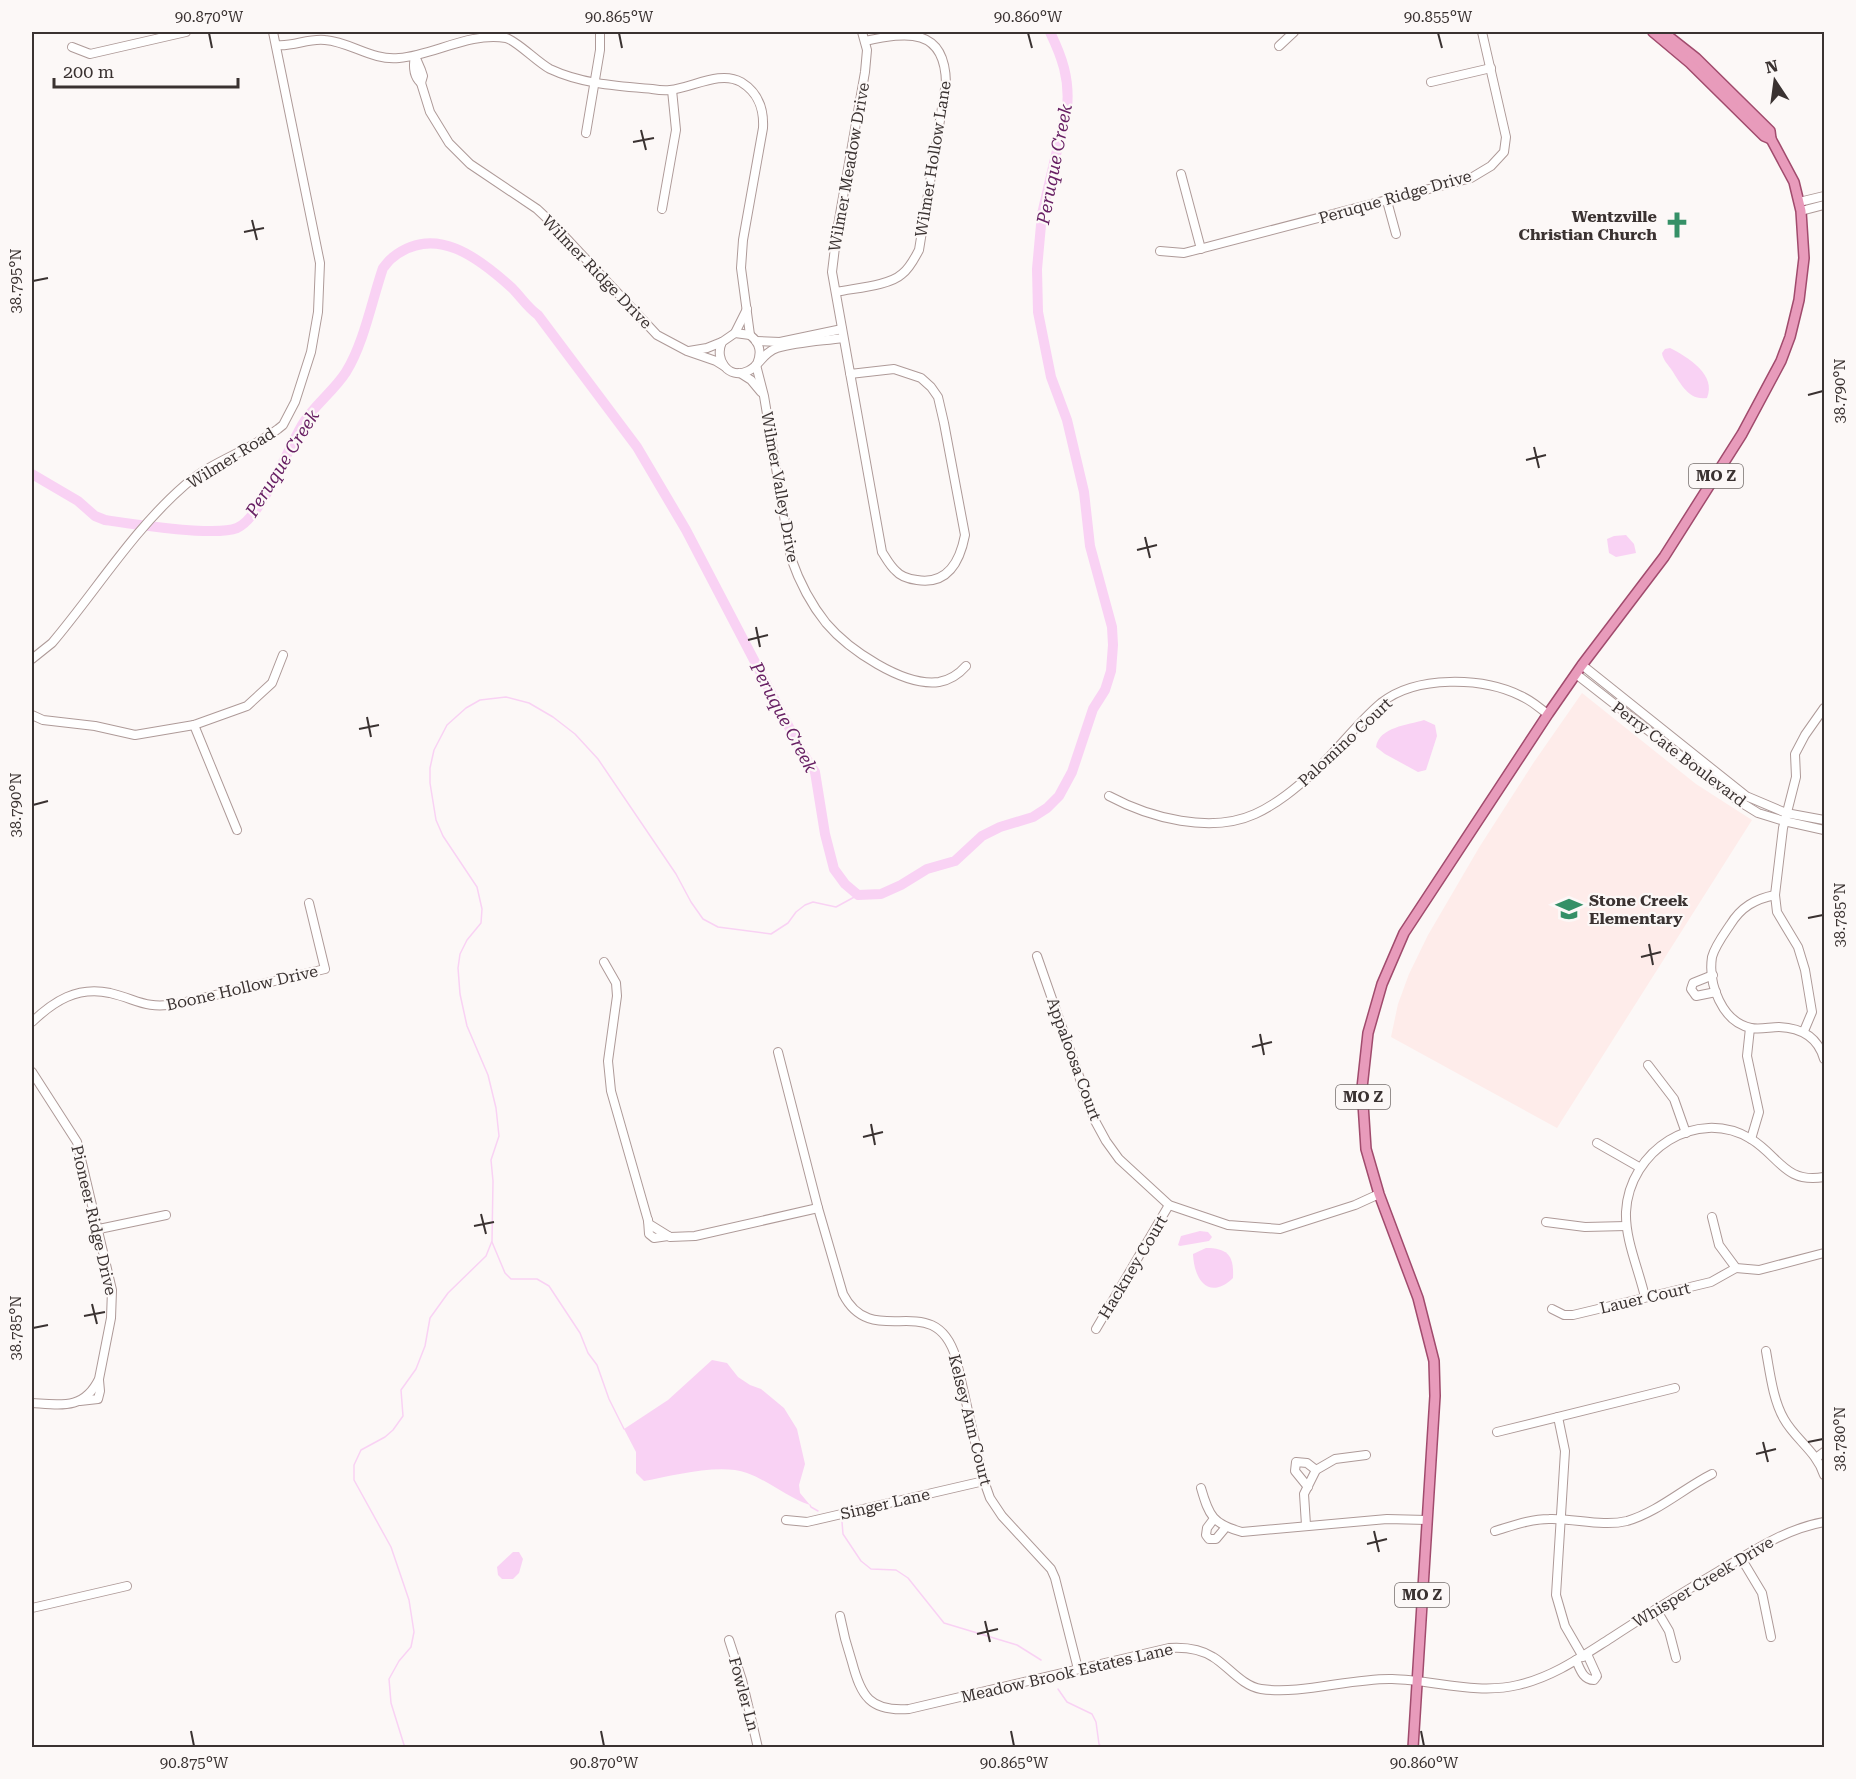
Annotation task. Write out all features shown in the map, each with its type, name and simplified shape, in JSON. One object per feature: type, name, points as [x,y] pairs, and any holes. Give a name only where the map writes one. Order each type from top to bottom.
[{"type":"main road","name":"MO Z","points":[[1653,32],[1690,63],[1764,136],[1771,139]]},
{"type":"main road","name":"MO Z","points":[[1413,1748],[1435,1396],[1434,1361],[1418,1298],[1379,1194],[1366,1149],[1362,1088],[1368,1033],[1382,984],[1404,933],[1548,714],[1676,539],[1742,434],[1781,361],[1790,337],[1803,277],[1804,258],[1800,206],[1794,182],[1771,139],[1770,131],[1696,58],[1663,32]]},
{"type":"street","points":[[72,47],[90,54],[186,32]]},
{"type":"street","name":"Wilmer Road","points":[[32,659],[52,643],[153,517],[195,477],[265,439],[283,425],[299,393],[311,352],[318,312],[319,253],[273,32]]},
{"type":"street","points":[[586,133],[600,50],[600,32]]},
{"type":"street","name":"Wilmer Meadow Drive","points":[[850,374],[894,369],[906,372],[921,378],[938,397],[965,535],[962,553],[955,565],[946,574],[936,579],[924,581],[908,578],[896,572],[882,552],[842,333],[832,272],[865,72],[867,50],[862,32]]},
{"type":"street","points":[[1279,46],[1294,32]]},
{"type":"street","name":"Peruque Ridge Drive","points":[[1160,251],[1184,253],[1201,249],[1471,178],[1491,166],[1504,152],[1506,137],[1482,32]]},
{"type":"street","name":"Wilmer Hollow Lane","points":[[836,292],[900,277],[919,250],[946,82],[940,52],[926,40],[914,35],[901,34],[866,41]]},
{"type":"street","points":[[276,45],[328,40],[372,56],[386,58],[415,56],[470,39],[508,38],[549,68],[571,77],[603,85],[672,90],[716,80],[739,81],[759,100],[764,113],[743,240],[741,268],[753,338],[760,352],[756,364]]},
{"type":"street","name":"Wilmer Ridge Drive","points":[[415,56],[423,76],[421,83],[430,112],[459,155],[537,209],[657,335],[687,351],[724,366]]},
{"type":"street","points":[[1431,82],[1491,68]]},
{"type":"street","points":[[662,209],[676,130],[672,90]]},
{"type":"street","points":[[1181,174],[1201,249]]},
{"type":"street","points":[[1800,206],[1824,196]]},
{"type":"street","points":[[1387,201],[1396,234]]},
{"type":"street","points":[[1800,206],[1824,205]]},
{"type":"street","points":[[687,351],[707,348],[735,333],[747,309]]},
{"type":"street","points":[[735,333],[780,342],[842,333]]},
{"type":"street","points":[[722,342],[719,354],[724,366],[740,373],[746,372],[768,351],[842,333]]},
{"type":"street","name":"Wilmer Valley Drive","points":[[756,364],[764,396],[791,558],[801,584],[815,608],[841,638],[891,671],[911,678],[937,682],[954,676],[966,666]]},
{"type":"street","name":"Wilmer Valley Drive","points":[[740,373],[751,380],[764,396]]},
{"type":"street","points":[[32,715],[43,720],[95,726],[135,735],[194,724],[247,706],[272,683],[282,656]]},
{"type":"street","name":"Perry Cate Boulevard","points":[[1582,665],[1746,796],[1786,813],[1824,820]]},
{"type":"street","name":"Perry Cate Boulevard","points":[[1576,674],[1737,800],[1758,813],[1824,830]]},
{"type":"street","name":"Palomino Court","points":[[1110,796],[1151,815],[1192,822],[1224,822],[1253,815],[1285,795],[1316,770],[1349,733],[1382,703],[1392,696],[1437,683],[1469,682],[1500,688],[1522,696],[1548,714]]},
{"type":"street","points":[[1804,1031],[1812,1012],[1805,970],[1798,947],[1777,912],[1775,895],[1784,821],[1796,777],[1795,754],[1824,708]]},
{"type":"street","points":[[194,724],[237,830]]},
{"type":"street","points":[[1775,895],[1751,902],[1733,921],[1714,953],[1713,975],[1716,992],[1728,1014],[1750,1028],[1781,1027],[1804,1031],[1811,1036],[1824,1059]]},
{"type":"street","name":"Boone Hollow Drive","points":[[32,1023],[48,1006],[76,992],[110,993],[139,1004],[158,1007],[325,969],[309,903]]},
{"type":"street","name":"Appaloosa Court","points":[[1037,956],[1094,1119],[1119,1159],[1169,1205],[1228,1225],[1280,1229],[1355,1206],[1379,1194]]},
{"type":"street","points":[[604,962],[616,983],[617,996],[608,1061],[611,1091],[648,1219],[654,1228],[668,1236],[680,1238],[711,1234],[818,1208]]},
{"type":"street","points":[[1713,975],[1693,983],[1691,989],[1696,996],[1716,992]]},
{"type":"street","points":[[1750,1028],[1747,1056],[1759,1112],[1751,1139]]},
{"type":"street","name":"Kelsey Ann Court","points":[[778,1053],[818,1208],[840,1286],[848,1304],[858,1314],[872,1321],[888,1323],[916,1320],[933,1324],[949,1340],[956,1358],[984,1482],[990,1498],[1002,1516],[1051,1569],[1078,1669]]},
{"type":"street","points":[[1648,1065],[1674,1099],[1686,1133]]},
{"type":"street","name":"Pioneer Ridge Drive","points":[[32,1072],[77,1142],[99,1229],[113,1305],[99,1380],[94,1389],[79,1401],[63,1406],[32,1402]]},
{"type":"street","points":[[1645,1297],[1626,1226],[1626,1209],[1631,1186],[1639,1167],[1670,1138],[1699,1130],[1724,1130],[1751,1139],[1793,1174],[1802,1177],[1824,1177]]},
{"type":"street","points":[[1597,1143],[1639,1167]]},
{"type":"street","name":"Hackney Court","points":[[1096,1329],[1169,1205]]},
{"type":"street","points":[[99,1229],[166,1215]]},
{"type":"street","points":[[1712,1217],[1719,1245],[1737,1268],[1759,1270],[1824,1253]]},
{"type":"street","points":[[1546,1222],[1586,1227],[1626,1226]]},
{"type":"street","name":"Lauer Court","points":[[1552,1309],[1563,1315],[1573,1315],[1711,1282],[1737,1268]]},
{"type":"street","points":[[1766,1351],[1782,1417],[1816,1458],[1824,1474]]},
{"type":"street","points":[[1497,1432],[1675,1388]]},
{"type":"street","points":[[1558,1417],[1565,1451],[1556,1583],[1558,1606],[1582,1657]]},
{"type":"street","points":[[1816,1458],[1824,1452]]},
{"type":"street","points":[[1306,1525],[1304,1494],[1316,1470],[1335,1459],[1366,1455]]},
{"type":"street","points":[[1308,1486],[1295,1471],[1296,1462],[1307,1462],[1316,1470]]},
{"type":"street","points":[[1495,1531],[1534,1520],[1619,1522],[1627,1520],[1647,1512],[1712,1474]]},
{"type":"street","name":"Singer Lane","points":[[786,1520],[807,1522],[984,1482]]},
{"type":"street","points":[[1201,1488],[1213,1520],[1242,1532],[1387,1519],[1427,1520]]},
{"type":"street","points":[[1213,1520],[1207,1528],[1206,1535],[1209,1539],[1216,1539],[1226,1527]]},
{"type":"street","name":"Whisper Creek Drive","points":[[1417,1681],[1475,1689],[1498,1688],[1539,1679],[1582,1657],[1656,1609],[1775,1538],[1803,1526],[1824,1522]]},
{"type":"street","points":[[1741,1558],[1762,1593],[1771,1637]]},
{"type":"street","points":[[32,1608],[127,1586]]},
{"type":"street","points":[[1656,1609],[1669,1631],[1676,1658]]},
{"type":"street","name":"Meadow Brook Estates Lane","points":[[840,1616],[859,1687],[871,1702],[887,1710],[909,1709],[1169,1647],[1195,1649],[1212,1656],[1238,1678],[1259,1689],[1284,1689],[1390,1679],[1417,1681]]},
{"type":"street","name":"Fowler Ln","points":[[729,1640],[742,1680],[758,1748]]},
{"type":"shaded area","points":[[1670,348],[1685,356],[1704,374],[1709,390],[1707,398],[1695,397],[1681,385],[1662,353],[1665,349]]},
{"type":"shaded area","points":[[1626,535],[1634,544],[1636,553],[1616,557],[1609,553],[1607,539]]},
{"type":"shaded area","name":"Stone Creek Elementary","points":[[1582,693],[1696,784],[1752,820],[1557,1128],[1391,1037],[1398,1004],[1409,974],[1428,935],[1480,846]]},
{"type":"shaded area","points":[[1424,720],[1435,725],[1437,736],[1426,770],[1418,772],[1376,747],[1378,740],[1388,731]]},
{"type":"shaded area","points":[[1200,1231],[1208,1232],[1212,1237],[1209,1241],[1178,1245],[1181,1236]]},
{"type":"shaded area","points":[[1206,1248],[1225,1252],[1231,1259],[1233,1278],[1217,1288],[1204,1284],[1196,1272],[1193,1254]]},
{"type":"shaded area","points":[[712,1360],[727,1363],[738,1377],[761,1389],[784,1408],[797,1429],[805,1464],[799,1485],[800,1493],[810,1505],[755,1476],[736,1470],[696,1471],[644,1481],[636,1473],[636,1452],[624,1429],[668,1400]]},
{"type":"shaded area","points":[[513,1552],[519,1552],[523,1559],[519,1573],[513,1579],[502,1579],[498,1575],[497,1567]]},
{"type":"waterway","name":"Peruque Creek","points":[[32,474],[78,501],[95,516],[105,520],[193,530],[211,531],[237,528],[246,522],[264,497],[302,425],[346,372],[363,335],[383,268],[388,262],[408,248],[424,244],[440,244],[471,256],[512,288],[538,315],[637,447],[686,530],[802,752],[815,772],[825,834],[834,869],[845,884],[858,895],[881,894],[927,869],[955,861],[982,836],[1000,827],[1033,817],[1047,808],[1059,796],[1072,772],[1093,709],[1105,690],[1111,671],[1112,627],[1090,546],[1084,492],[1067,420],[1051,377],[1038,312],[1037,269],[1042,214],[1068,97],[1064,68],[1050,32]]},
{"type":"waterway","points":[[405,1748],[391,1703],[389,1679],[399,1661],[411,1647],[414,1632],[409,1600],[391,1547],[354,1480],[354,1465],[361,1450],[385,1437],[403,1416],[401,1390],[416,1369],[425,1346],[430,1318],[448,1293],[486,1256],[492,1241],[491,1160],[499,1136],[496,1108],[488,1075],[467,1026],[460,994],[458,968],[460,954],[467,940],[481,923],[482,909],[477,887],[443,836],[436,820],[430,783],[430,768],[434,750],[447,725],[466,708],[480,700],[506,697],[529,703],[553,717],[575,734],[598,759],[676,874],[703,919],[718,927],[771,934],[788,923],[805,905],[813,902],[836,907],[858,895]]},
{"type":"waterway","points":[[492,1242],[505,1273],[511,1279],[537,1279],[549,1286],[580,1333],[588,1353],[597,1365],[609,1399],[624,1429]]},
{"type":"waterway","points":[[810,1505],[818,1511]]},
{"type":"waterway","points":[[842,1522],[843,1534],[861,1561],[871,1569],[896,1570],[908,1578],[944,1623],[1017,1645],[1041,1660]]},
{"type":"waterway","points":[[1058,1689],[1067,1702],[1092,1714],[1102,1748]]},
{"type":"place","name":"Wentzville Christian Church","points":[[1677,225]]},
{"type":"place","name":"Stone Creek Elementary","points":[[1569,909]]}]
